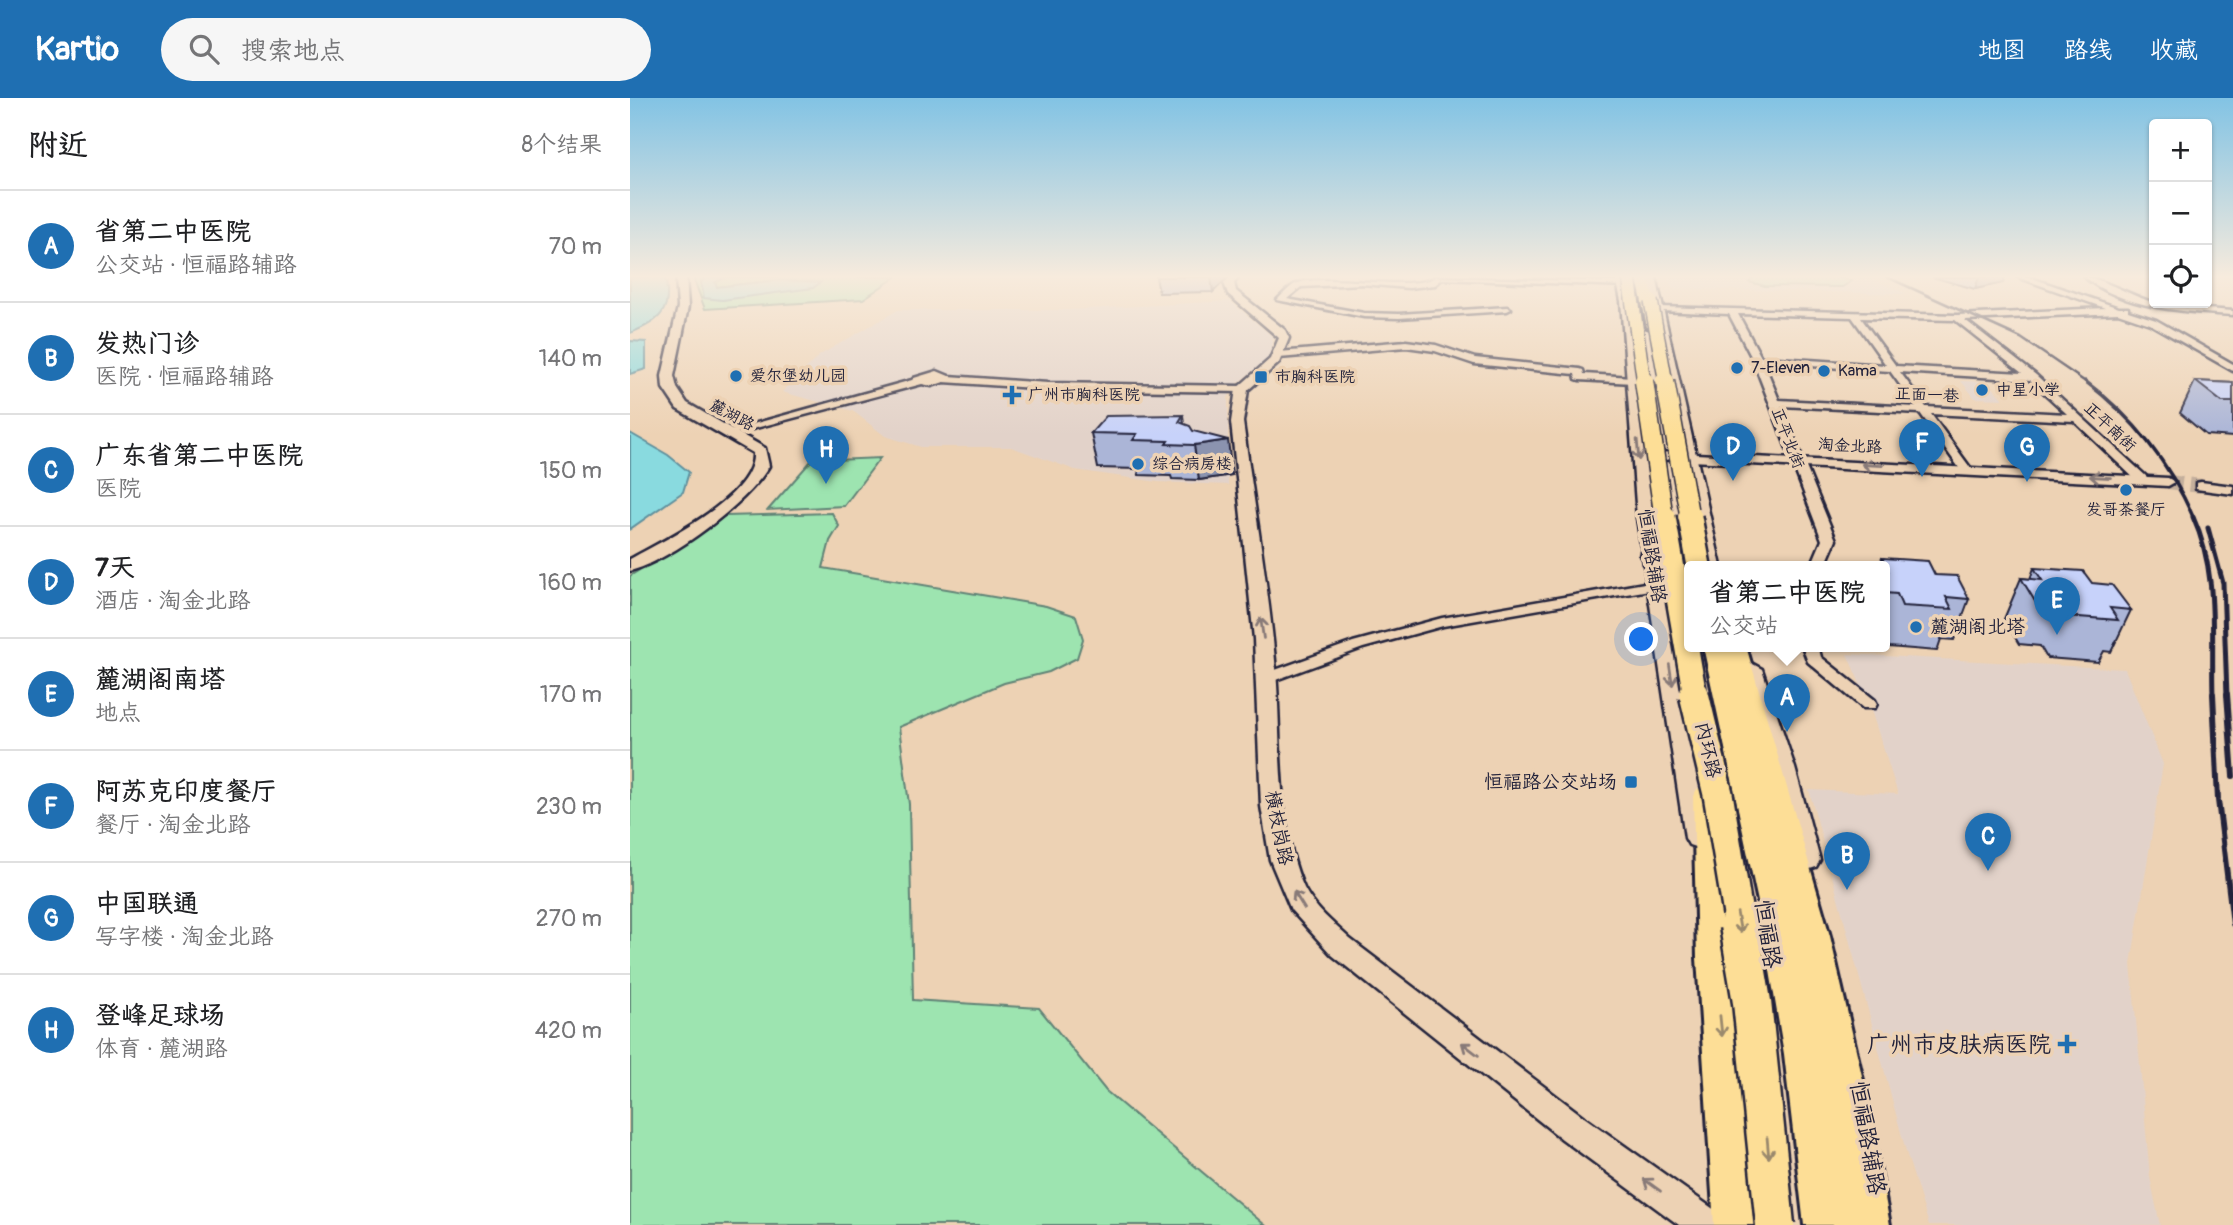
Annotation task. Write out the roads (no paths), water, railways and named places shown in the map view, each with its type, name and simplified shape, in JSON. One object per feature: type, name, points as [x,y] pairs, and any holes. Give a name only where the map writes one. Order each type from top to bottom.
[{"type":"main road","name":"麓湖路","points":[[630,566],[735,502],[762,466],[763,456],[760,451],[682,406],[670,388],[667,376],[678,330]]},
{"type":"main road","name":"恒福路辅路","points":[[1636,330],[1633,380],[1651,555]]},
{"type":"main road","name":"内环路","points":[[1644,330],[1668,545],[1684,637]]},
{"type":"main road","points":[[1648,330],[1673,457],[1710,561]]},
{"type":"main road","points":[[1654,330],[1684,600]]},
{"type":"main road","points":[[1662,330],[1681,573]]},
{"type":"main road","points":[[1651,555],[1681,573]]},
{"type":"main road","name":"恒福路辅路","points":[[1681,573],[1684,623]]},
{"type":"main road","name":"恒福路辅路","points":[[1686,652],[1696,825],[1714,958]]},
{"type":"main road","name":"内环路","points":[[1687,652],[1718,794],[1752,1002],[1775,1225]]},
{"type":"main road","points":[[1690,652],[1705,756],[1714,958],[1736,1225]]},
{"type":"main road","name":"内环路","points":[[1715,652],[1781,937],[1803,1054],[1826,1225]]},
{"type":"main road","name":"恒福路","points":[[1715,652],[1767,918],[1805,1225]]},
{"type":"main road","points":[[1736,652],[1778,799],[1830,1011],[1868,1225]]},
{"type":"main road","name":"恒福路辅路","points":[[1745,652],[1783,768],[1828,940],[1869,1139],[1883,1225]]},
{"type":"street","points":[[729,432],[918,382],[928,383],[943,379],[1048,386],[1242,389],[1279,355],[1283,344],[1278,330]]},
{"type":"street","name":"正平北街","points":[[1742,330],[1758,360],[1829,540],[1820,561]]},
{"type":"street","points":[[1865,330],[1966,470]]},
{"type":"street","name":"正平南街","points":[[1972,330],[2033,377],[2143,480]]},
{"type":"street","points":[[2169,330],[2233,368]]},
{"type":"street","points":[[1279,355],[1406,345],[1436,348],[1474,361],[1580,372],[1579,377],[1633,380]]},
{"type":"street","points":[[1758,360],[2033,377]]},
{"type":"street","name":"横枝岗路","points":[[1242,389],[1237,422],[1267,678],[1268,762],[1275,830],[1291,887],[1316,923],[1439,1026],[1707,1225]]},
{"type":"street","name":"正面一巷","points":[[1774,403],[2078,418]]},
{"type":"street","name":"淘金北路","points":[[1673,457],[1796,461],[2168,482]]},
{"type":"street","points":[[2201,486],[2233,490]]},
{"type":"street","points":[[1267,678],[1358,645],[1442,622],[1681,573]]},
{"type":"street","points":[[1812,652],[1814,659],[1869,704]]},
{"type":"water","points":[[630,341],[646,342],[646,369],[630,374]]},
{"type":"water","points":[[630,433],[668,455],[689,472],[683,492],[630,529]]},
{"type":"tunnel","points":[[2168,482],[2201,486]]},
{"type":"railway","points":[[2003,330],[2021,338],[2087,383]]},
{"type":"railway","points":[[2085,381],[2119,410],[2148,443],[2174,479],[2193,517]]},
{"type":"railway","points":[[2193,517],[2207,560],[2210,583],[2213,694]]},
{"type":"railway","points":[[2208,528],[2223,583],[2227,696]]},
{"type":"railway","points":[[2213,694],[2218,800],[2233,924]]},
{"type":"railway","points":[[2227,694],[2233,776]]},
{"type":"place","name":"7-Eleven","points":[[1737,368]]},
{"type":"place","name":"Kama","points":[[1824,371]]},
{"type":"place","name":"爱尔堡幼儿园","points":[[736,376]]},
{"type":"place","name":"市胸科医院","points":[[1261,377]]},
{"type":"place","name":"中星小学","points":[[1982,390]]},
{"type":"place","name":"广州市胸科医院","points":[[1012,395]]},
{"type":"place","name":"综合病房楼","points":[[1138,464]]},
{"type":"place","name":"阿苏克印度餐厅","points":[[1922,477]]},
{"type":"place","name":"7天","points":[[1733,481]]},
{"type":"place","name":"中国联通","points":[[2027,482]]},
{"type":"place","name":"登峰足球场","points":[[826,484]]},
{"type":"place","name":"发哥茶餐厅","points":[[2126,490]]},
{"type":"place","name":"麓湖阁北塔","points":[[1916,627]]},
{"type":"place","name":"麓湖阁南塔","points":[[2057,635]]},
{"type":"place","name":"省第二中医院","points":[[1787,732]]},
{"type":"place","name":"恒福路公交站场","points":[[1631,782]]},
{"type":"place","name":"广东省第二中医院","points":[[1988,871]]},
{"type":"place","name":"发热门诊","points":[[1847,890]]},
{"type":"place","name":"广州市皮肤病医院","points":[[2067,1044]]}]
